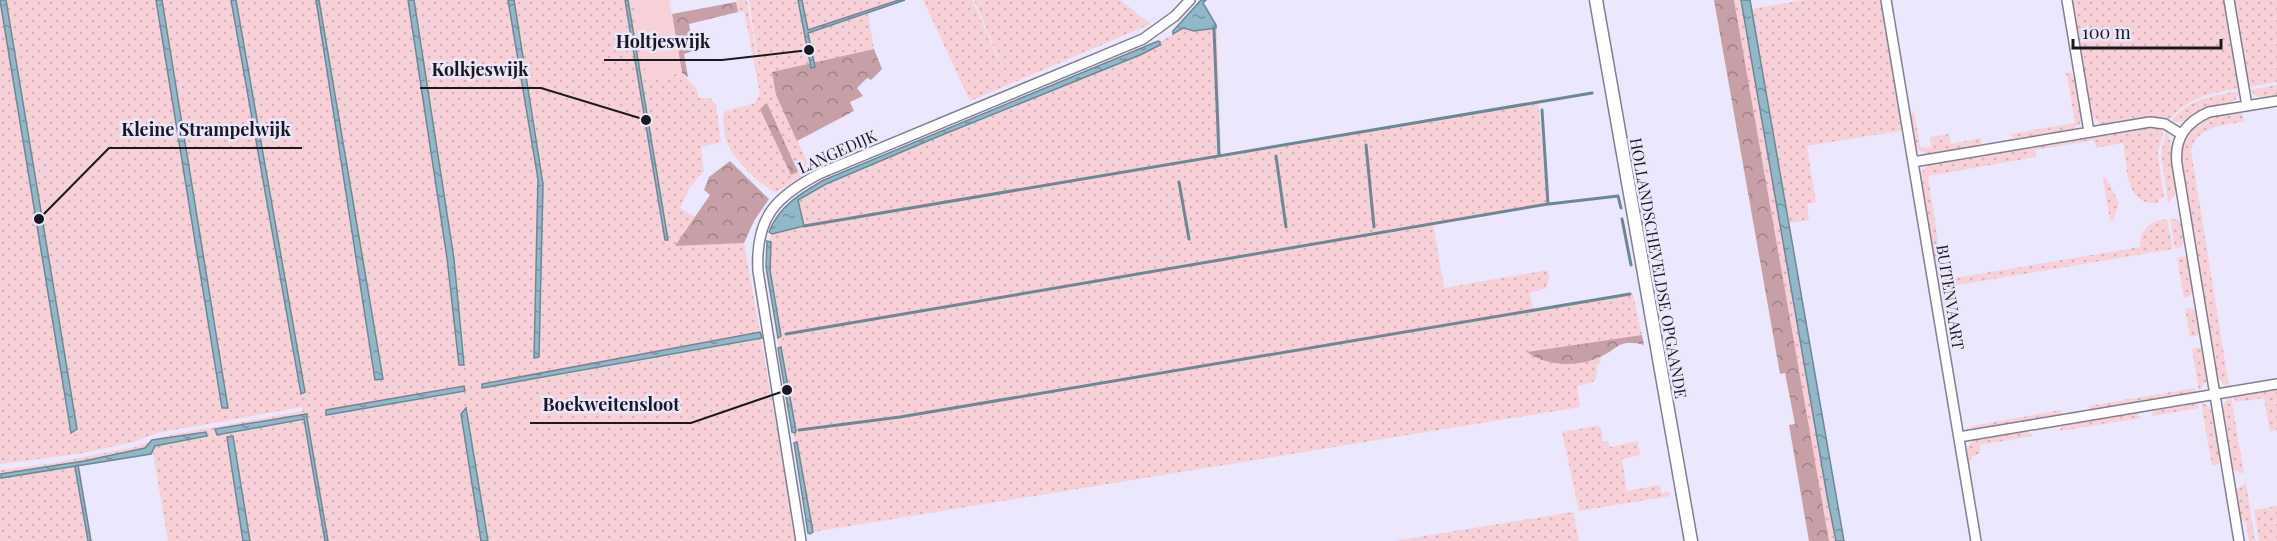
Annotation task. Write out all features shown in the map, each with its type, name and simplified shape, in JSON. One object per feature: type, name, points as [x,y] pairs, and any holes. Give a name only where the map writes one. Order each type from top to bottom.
[{"type":"street","name":"LANGEDIJK","points":[[801,541],[758,271],[759,240],[764,223],[772,210],[792,189],[821,173],[1135,44],[1158,30],[1190,0]]},
{"type":"street","name":"HOLLANDSCHEVELDSE OPGAANDE","points":[[1596,0],[1691,541]]},
{"type":"street","name":"BUITENVAART","points":[[1886,0],[1976,541]]},
{"type":"street","points":[[2067,0],[2089,132]]},
{"type":"street","points":[[2229,0],[2247,106]]},
{"type":"street","points":[[2239,541],[2177,164],[2177,149],[2181,134],[2199,116],[2210,112],[2277,101]]},
{"type":"street","points":[[1914,162],[2089,132],[2157,123],[2165,124],[2181,134]]},
{"type":"street","points":[[1959,437],[2277,384]]},
{"type":"shaded area","points":[[0,0],[634,0],[647,79],[682,73],[696,88],[699,98],[710,98],[716,104],[721,142],[701,147],[704,171],[690,187],[680,208],[695,217],[676,246],[744,243],[797,541],[168,541],[153,453],[79,464],[92,541],[0,541],[0,470],[49,464],[135,447],[160,437],[303,411],[302,407],[157,433],[134,442],[78,454],[0,464]]},
{"type":"shaded area","points":[[634,0],[669,0],[682,73],[647,79]]},
{"type":"shaded area","points":[[736,0],[747,0],[762,89],[749,0],[899,0],[807,30],[808,33],[868,14],[874,49],[772,72],[776,95],[811,170],[776,192],[755,178],[741,164],[730,149],[725,136],[723,115],[726,111],[755,103],[760,94],[744,11],[738,12]],"holes":[[[767,104],[798,172],[791,174],[761,110]]]},
{"type":"shaded area","points":[[923,0],[972,0],[1010,84],[970,101]]},
{"type":"shaded area","points":[[974,0],[1120,0],[1151,24],[1010,84]]},
{"type":"shaded area","points":[[1734,0],[1741,0],[1836,541],[1829,541]]},
{"type":"shaded area","points":[[1803,0],[1881,0],[1903,128],[1900,131],[1807,146],[1816,202],[1807,204],[1809,220],[1789,223],[1751,9]]},
{"type":"shaded area","points":[[2072,0],[2225,0],[2240,88],[2200,97],[2184,106],[2168,121],[2153,117],[2100,124],[2091,114]]},
{"type":"shaded area","points":[[2234,0],[2277,0],[2277,82],[2249,87]]},
{"type":"shaded area","points":[[1216,25],[1221,155],[1538,102],[1548,204],[1433,223],[1444,288],[1548,270],[1549,279],[1546,288],[1530,293],[1533,310],[1633,294],[1642,335],[1528,352],[1536,358],[1554,363],[1602,357],[1597,366],[1596,379],[1591,383],[1577,386],[1580,407],[813,532],[798,443],[795,442],[793,433],[796,431],[783,349],[779,347],[777,337],[781,336],[770,270],[771,233],[804,226],[798,201],[826,184],[1140,55],[1160,45],[1160,42],[1183,28],[1189,31]]},
{"type":"shaded area","points":[[2069,72],[2076,81],[2080,96],[2080,124],[2069,131],[2013,138],[2010,134],[2075,123],[2067,75],[2064,74]]},
{"type":"shaded area","points":[[2277,85],[2277,96],[2257,97],[2250,90]]},
{"type":"shaded area","points":[[2240,91],[2236,99],[2230,103],[2205,109],[2181,122],[2171,122],[2193,103]]},
{"type":"shaded area","points":[[1914,111],[1920,146],[1923,148],[1931,147],[1930,137],[1949,134],[1951,144],[1981,138],[1981,143],[1977,146],[1929,154],[1921,152],[1915,145],[1910,116]]},
{"type":"shaded area","points":[[2239,112],[2244,122],[2212,128],[2199,136],[2191,151],[2229,386],[2223,384],[2217,375],[2181,151],[2184,141],[2195,126],[2211,118]]},
{"type":"shaded area","points":[[2151,126],[2164,129],[2158,153],[2164,198],[2158,199],[2158,203],[2147,202],[2133,191],[2127,173],[2123,143],[2096,148],[2094,140],[2035,150],[2036,157],[1928,176],[1940,254],[1943,255],[1948,279],[2140,247],[2142,235],[2147,227],[2167,219],[2173,249],[1939,288],[1921,179],[1926,167],[1933,163]]},
{"type":"shaded area","points":[[2166,131],[2172,145],[2171,159],[2176,191],[2173,198],[2168,201],[2161,154]]},
{"type":"shaded area","points":[[2106,177],[2119,203],[2113,221],[2110,221],[2103,178]]},
{"type":"shaded area","points":[[2170,218],[2178,220],[2182,225],[2185,242],[2181,247],[2175,249]]},
{"type":"shaded area","points":[[2187,256],[2193,292],[2184,298],[2177,258]]},
{"type":"shaded area","points":[[2190,308],[2197,312],[2200,335],[2190,337],[2185,309]]},
{"type":"shaded area","points":[[2202,347],[2207,380],[2199,391],[2192,349]]},
{"type":"shaded area","points":[[2195,388],[2196,392],[2090,410],[2089,406]]},
{"type":"shaded area","points":[[2277,388],[2277,430],[2270,431],[2264,398],[2235,402],[2234,395]]},
{"type":"shaded area","points":[[2231,396],[2244,474],[2233,469],[2223,411],[2224,404]]},
{"type":"shaded area","points":[[2198,401],[2199,408],[2152,416],[2154,410],[2158,408]]},
{"type":"shaded area","points":[[2201,402],[2212,411],[2217,426],[2221,457],[2219,463],[2212,466]]},
{"type":"shaded area","points":[[2061,410],[2062,415],[1979,429],[1967,427]]},
{"type":"shaded area","points":[[2136,412],[2141,418],[2060,431],[2062,424]]},
{"type":"shaded area","points":[[1597,426],[1601,428],[1603,442],[1608,441],[1610,447],[1638,441],[1640,455],[1622,459],[1627,491],[1660,485],[1661,493],[1669,492],[1670,496],[1579,511],[1562,432]]},
{"type":"shaded area","points":[[2025,430],[2032,436],[1980,445],[1980,453],[1971,457],[1969,467],[1967,448],[1973,440]]},
{"type":"shaded area","points":[[2246,483],[2255,541],[2249,541],[2246,521],[2241,521],[2236,490]]},
{"type":"shaded area","points":[[2277,506],[2277,541],[2259,541],[2254,510]]},
{"type":"shaded area","points":[[1573,512],[1579,541],[1394,541]]},
{"type":"green space","points":[[1714,0],[1734,0],[1829,541],[1809,541],[1789,425],[1795,424],[1785,373],[1780,374]]},
{"type":"green space","points":[[736,2],[738,12],[689,24],[694,51],[684,54],[688,77],[682,73],[672,14]]},
{"type":"green space","points":[[874,49],[882,69],[871,80],[867,78],[857,88],[863,96],[850,102],[854,111],[797,141],[776,95],[772,72]]},
{"type":"green space","points":[[767,103],[798,172],[791,175],[760,109]]},
{"type":"green space","points":[[730,161],[769,199],[754,221],[744,243],[675,246],[710,195],[704,190],[709,177]]},
{"type":"green space","points":[[1642,335],[1644,345],[1629,343],[1619,345],[1600,357],[1582,363],[1553,363],[1527,352]]},
{"type":"water","points":[[0,0],[6,0],[77,429],[71,433]]},
{"type":"water","points":[[156,0],[162,0],[228,408],[222,408]]},
{"type":"water","points":[[231,0],[236,0],[305,392],[301,394]]},
{"type":"water","points":[[316,0],[319,0],[383,379],[375,380]]},
{"type":"water","points":[[408,0],[414,0],[454,259],[464,365],[459,365],[447,258]]},
{"type":"water","points":[[508,0],[514,0],[543,184],[539,357],[534,358],[538,179]]},
{"type":"water","points":[[625,0],[628,0],[668,240],[665,240]]},
{"type":"water","points":[[798,0],[802,0],[808,30],[905,0],[808,33],[815,67],[811,68]]},
{"type":"water","points":[[1201,0],[1206,0],[1203,3],[1216,28],[1194,31],[1183,28],[1173,34],[1173,31]]},
{"type":"water","points":[[1741,0],[1750,0],[1844,541],[1836,541],[1828,501]]},
{"type":"water","points":[[1158,41],[1160,45],[1140,55],[826,184],[798,200],[804,226],[772,234],[769,232],[785,208],[799,195],[824,180]]},
{"type":"water","points":[[767,241],[771,242],[770,270],[781,336],[778,338],[766,267]]},
{"type":"water","points":[[760,332],[762,338],[482,388],[482,384]]},
{"type":"water","points":[[781,347],[795,433],[792,432],[778,348]]},
{"type":"water","points":[[464,386],[465,391],[326,415],[326,410]]},
{"type":"water","points":[[466,408],[488,541],[481,541],[461,414]]},
{"type":"water","points":[[307,414],[328,541],[325,541],[304,419],[217,435],[215,429]]},
{"type":"water","points":[[206,432],[207,436],[155,446],[151,454],[1,478],[1,474],[84,461],[145,448],[152,440]]},
{"type":"water","points":[[233,436],[250,541],[243,541],[227,437]]},
{"type":"water","points":[[797,442],[813,532],[810,534],[794,443]]},
{"type":"water","points":[[78,465],[91,541],[88,541],[75,467]]},
{"type":"waterway","points":[[1214,29],[1219,156]]},
{"type":"waterway","points":[[804,226],[1592,93]]},
{"type":"waterway","points":[[786,334],[1548,204],[1542,110]]},
{"type":"waterway","points":[[1366,145],[1374,227]]},
{"type":"waterway","points":[[1276,156],[1286,227]]},
{"type":"waterway","points":[[1179,182],[1189,239]]},
{"type":"waterway","points":[[1549,204],[1618,196],[1621,208]]},
{"type":"waterway","points":[[1622,219],[1631,265]]},
{"type":"waterway","points":[[799,430],[900,417],[1630,294]]},
{"type":"place","name":"Holtjeswijk","points":[[809,50]]},
{"type":"place","name":"Kolkjeswijk","points":[[646,120]]},
{"type":"place","name":"Kleine Strampelwijk","points":[[39,219]]},
{"type":"place","name":"Boekweitensloot","points":[[787,390]]}]
